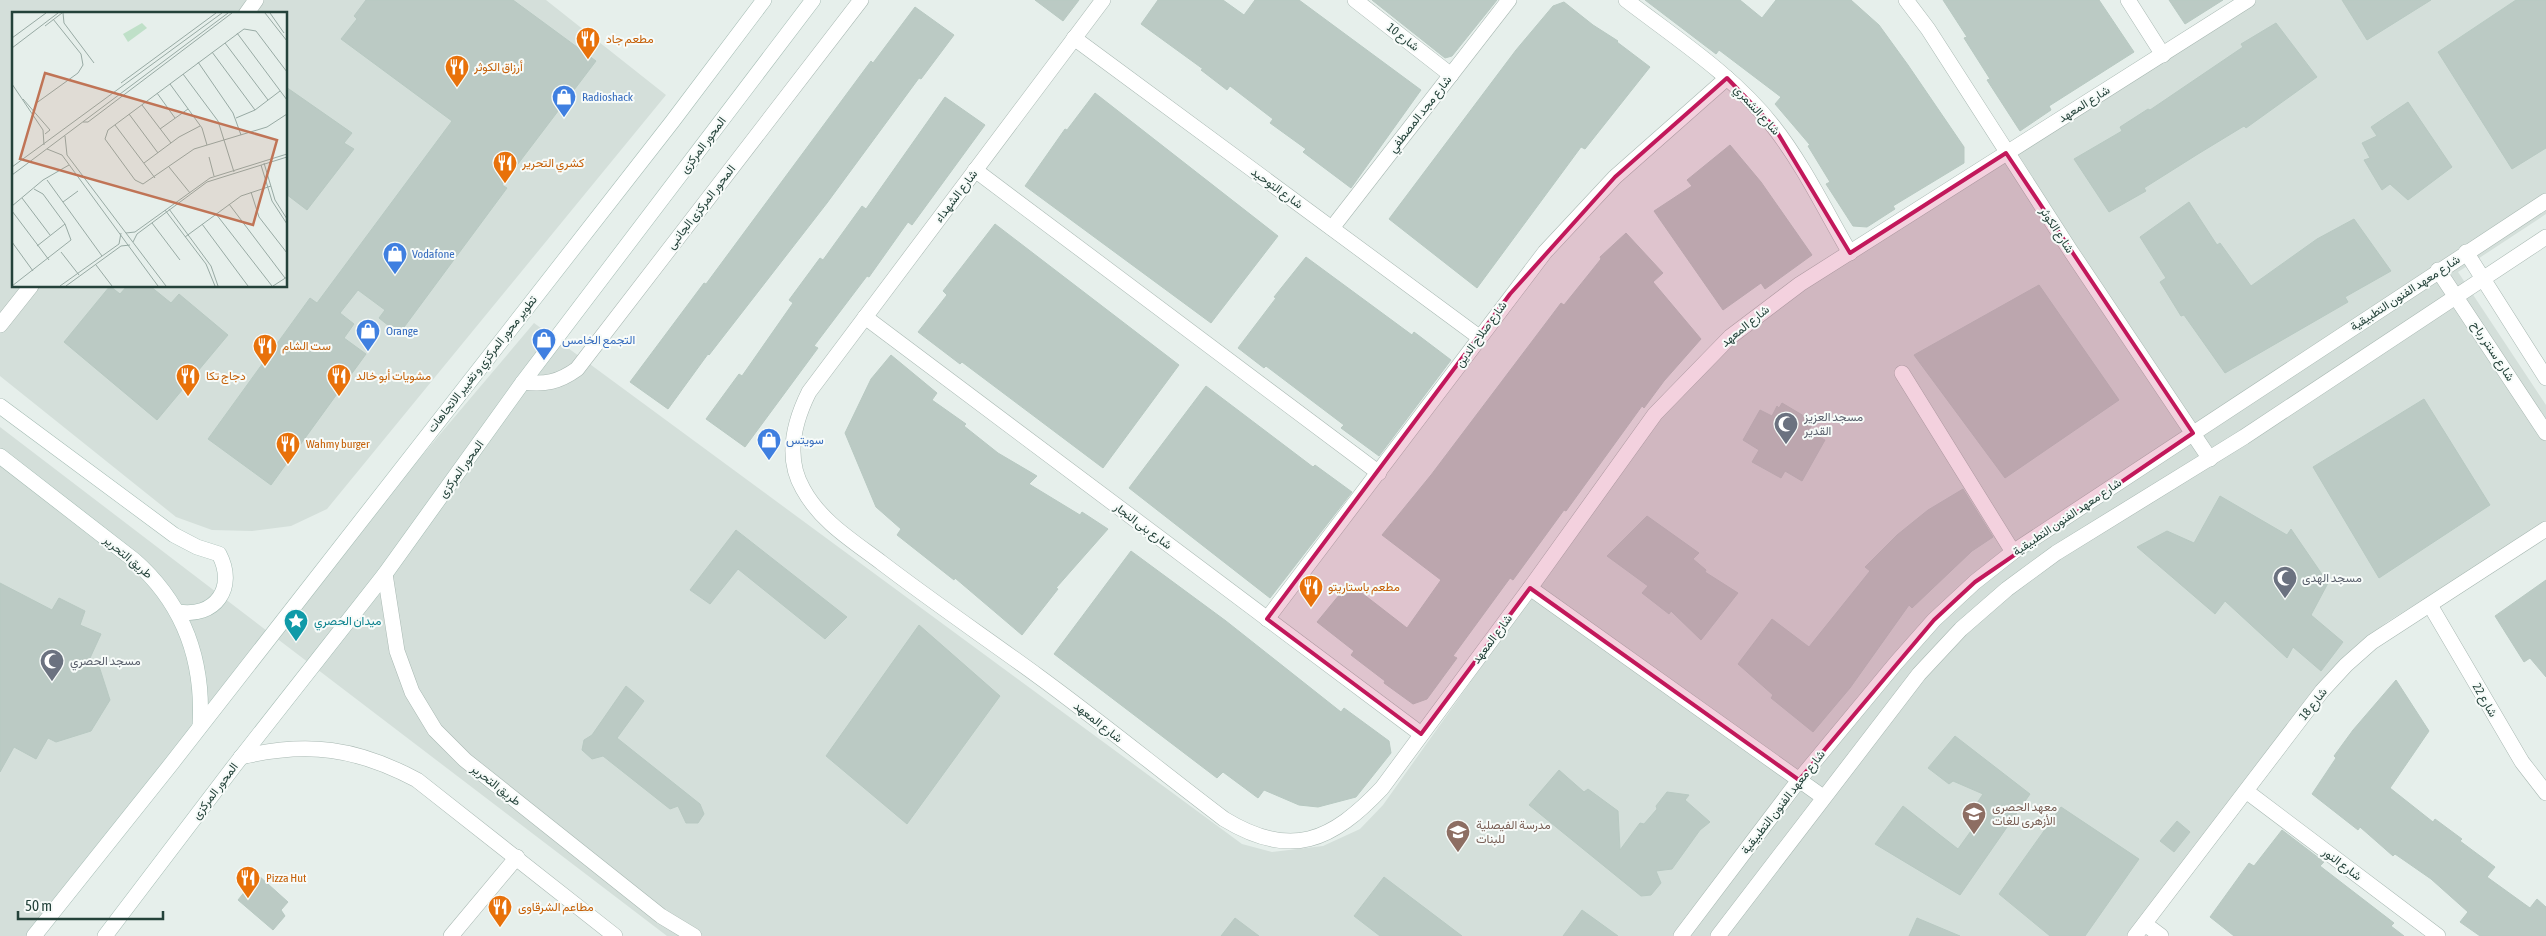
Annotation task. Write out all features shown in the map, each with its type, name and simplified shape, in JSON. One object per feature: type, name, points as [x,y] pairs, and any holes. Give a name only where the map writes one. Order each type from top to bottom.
[{"type":"street","points":[[247,12],[256,0]]},
{"type":"street","name":"تطوير محور المركزي و تغيير الاتجاهات","points":[[200,726],[666,130],[764,0]]},
{"type":"street","name":"المحور المركزى","points":[[105,936],[241,757],[385,574],[523,382],[813,0]]},
{"type":"street","name":"المحور المركزى الجانبى","points":[[523,382],[552,383],[577,369],[861,0]]},
{"type":"street","name":"شارع الشهداء","points":[[809,392],[1103,0]]},
{"type":"street","name":"شارع 10","points":[[1355,0],[1451,75]]},
{"type":"street","name":"شارع مجد المصطفي","points":[[1332,228],[1509,0]]},
{"type":"street","name":"شارع الشمري","points":[[1626,0],[1727,78],[1752,101],[1774,127],[1850,254]]},
{"type":"street","name":"شارع الكوثر","points":[[1906,0],[1928,29],[2006,153],[2210,458]]},
{"type":"street","points":[[2128,0],[2164,55]]},
{"type":"street","name":"شارع المعهد","points":[[809,392],[798,414],[793,447],[794,464],[801,487],[815,509],[833,526],[925,596],[1040,678],[1224,819],[1245,832],[1268,840],[1292,841],[1317,837],[1339,827],[1359,812],[1382,788],[1530,588],[1655,414],[1730,337],[1800,284],[2248,0]]},
{"type":"street","name":"شارع التوحيد","points":[[1074,38],[1479,337]]},
{"type":"street","name":"شارع صلاح الدين","points":[[1267,619],[1545,252],[1615,177],[1727,78]]},
{"type":"street","points":[[975,170],[1379,473]]},
{"type":"street","name":"شارع معهد الفنون التطبيقية","points":[[1681,936],[1798,780],[1934,620],[1975,582],[2013,552],[2546,200]]},
{"type":"street","name":"شارع معهد الفنون التطبيقية","points":[[1718,936],[1919,674],[1961,629],[2006,588],[2108,519],[2210,458],[2546,237]]},
{"type":"street","points":[[2466,252],[2546,378]]},
{"type":"street","name":"شارع سنتر رباح","points":[[2438,270],[2546,434]]},
{"type":"street","points":[[0,326],[29,288]]},
{"type":"street","name":"شارع بنى النجار","points":[[865,317],[1421,734]]},
{"type":"street","points":[[1902,373],[2013,552]]},
{"type":"street","points":[[0,406],[174,535],[197,547],[219,554],[224,564],[226,584],[216,602],[198,612],[178,612]]},
{"type":"street","name":"طريق التحرير","points":[[0,456],[151,575],[178,612],[194,650],[198,671],[200,726]]},
{"type":"street","name":"شارع 18","points":[[2135,936],[2322,691],[2346,665],[2372,642],[2546,529]]},
{"type":"street","name":"طريق التحرير","points":[[385,574],[397,651],[412,692],[435,730],[465,760],[661,916],[694,936]]},
{"type":"street","points":[[1530,588],[1823,797]]},
{"type":"street","name":"شارع 22","points":[[2430,605],[2522,762],[2546,793]]},
{"type":"street","points":[[34,936],[200,726]]},
{"type":"street","points":[[241,757],[271,750],[331,749],[375,760],[417,780],[615,936]]},
{"type":"street","name":"شارع النور","points":[[2246,791],[2438,936]]},
{"type":"street","points":[[451,936],[517,857]]},
{"type":"street","points":[[2145,924],[2161,936]]},
{"type":"highlighted area","points":[[1727,78],[1774,127],[1850,253],[2006,153],[2193,433],[1975,582],[1934,620],[1799,780],[1530,588],[1421,734],[1267,619],[1510,294],[1615,177]]},
{"type":"shaded area","points":[[0,0],[546,0],[666,95],[327,509],[291,526],[252,531],[212,530],[176,517],[0,376]]},
{"type":"shaded area","points":[[2255,0],[2546,0],[2546,214],[2458,272],[2546,405],[2546,523],[2387,622],[2355,647],[2325,676],[2128,936],[667,936],[271,634],[534,323],[1242,844],[1272,852],[1323,846],[1360,829],[1383,805],[1664,410],[1693,376],[1773,309]]},
{"type":"shaded area","points":[[0,427],[271,634],[44,936],[0,936]]},
{"type":"building","points":[[366,0],[513,0],[596,61],[502,185],[507,188],[399,334],[379,318],[385,310],[358,290],[340,313],[354,324],[344,338],[366,354],[271,485],[208,439],[310,298],[317,303],[452,121],[341,39],[357,19],[354,16]]},
{"type":"building","points":[[1035,0],[1079,0],[1063,21]]},
{"type":"building","points":[[1158,0],[1223,0],[1244,15],[1255,0],[1299,0],[1421,90],[1351,188],[1303,152],[1306,149],[1270,123],[1273,119],[1230,86],[1227,90],[1201,70],[1203,69],[1141,24]]},
{"type":"building","points":[[1372,0],[1497,0],[1452,56],[1445,58]]},
{"type":"building","points":[[1645,0],[1740,0],[1762,18],[1776,0],[1851,0],[1879,25],[1908,65],[1964,147],[1964,163],[1893,206],[1895,209],[1867,227],[1853,226],[1826,184],[1830,182],[1808,146],[1810,145],[1775,104],[1781,97],[1719,50],[1716,54]]},
{"type":"building","points":[[1943,0],[2099,0],[2134,52],[2049,106],[2051,110],[2020,131],[1987,80],[1990,79],[1964,38],[1967,37]]},
{"type":"building","points":[[2169,0],[2223,0],[2185,24]]},
{"type":"building","points":[[2342,0],[2431,0],[2367,40]]},
{"type":"building","points":[[2516,0],[2546,0],[2546,148],[2512,169],[2438,52]]},
{"type":"building","points":[[1564,2],[1650,67],[1585,149],[1581,147],[1477,288],[1389,219],[1516,50],[1553,6]]},
{"type":"building","points":[[915,7],[954,35],[921,79],[919,78],[827,203],[708,354],[668,409],[630,382],[704,283],[706,284],[871,61],[873,63]]},
{"type":"building","points":[[2276,23],[2317,77],[2246,128],[2244,126],[2198,154],[2144,188],[2146,191],[2109,212],[2074,159],[2122,131],[2120,127],[2148,109],[2150,110],[2243,47],[2241,44]]},
{"type":"building","points":[[288,88],[352,133],[344,143],[354,149],[307,210],[288,196]]},
{"type":"building","points":[[1095,93],[1278,236],[1211,323],[1025,186],[1065,129],[1067,130]]},
{"type":"building","points":[[945,97],[985,125],[912,225],[908,222],[869,277],[867,276],[814,346],[818,348],[745,447],[706,419],[739,374],[742,376],[793,303],[789,300],[820,258],[823,260],[862,206],[866,209]]},
{"type":"building","points":[[2408,102],[2452,167],[2408,200],[2390,184],[2382,190],[2364,160],[2370,158],[2362,143],[2377,136],[2371,127]]},
{"type":"building","points":[[1730,145],[1761,182],[1812,255],[1765,289],[1761,283],[1723,310],[1654,211],[1692,186],[1687,180]]},
{"type":"building","points":[[2189,202],[2217,245],[2220,243],[2251,286],[2317,239],[2354,219],[2391,271],[2345,297],[2348,302],[2225,373],[2184,315],[2181,316],[2160,282],[2166,278],[2140,237]]},
{"type":"building","points":[[995,224],[1179,365],[1103,468],[962,362],[960,364],[918,332],[947,295],[943,291]]},
{"type":"building","points":[[1626,233],[1663,273],[1653,282],[1701,339],[1664,381],[1644,408],[1642,406],[1566,511],[1564,510],[1513,580],[1510,578],[1453,656],[1457,658],[1427,699],[1413,704],[1384,683],[1385,681],[1351,655],[1354,651],[1317,622],[1349,583],[1407,628],[1441,580],[1382,535],[1431,475],[1561,303],[1564,305],[1601,259],[1600,257]]},
{"type":"building","points":[[1306,257],[1412,335],[1414,332],[1451,360],[1379,456],[1341,428],[1344,425],[1266,366],[1264,368],[1238,348],[1276,298],[1274,297]]},
{"type":"building","points":[[2039,285],[2119,400],[2005,478],[1914,355]]},
{"type":"building","points":[[108,288],[112,288],[120,294],[125,288],[152,288],[171,303],[179,294],[228,335],[157,420],[64,342]]},
{"type":"building","points":[[891,355],[937,393],[932,400],[966,424],[964,426],[998,453],[1037,476],[1029,484],[1080,515],[1082,512],[1108,529],[1056,588],[1058,589],[1022,635],[955,578],[954,580],[897,535],[901,529],[876,507],[845,433],[871,379]]},
{"type":"building","points":[[1206,386],[1313,467],[1315,465],[1352,492],[1270,598],[1129,488]]},
{"type":"building","points":[[2424,399],[2490,505],[2379,578],[2313,467]]},
{"type":"building","name":"مسجد العزيز القدير","points":[[1782,403],[1814,422],[1808,431],[1825,440],[1802,481],[1785,471],[1781,478],[1752,462],[1759,450],[1743,440],[1760,410],[1772,416],[1777,406],[1779,408]]},
{"type":"building","points":[[1963,489],[1993,537],[1972,551],[1912,608],[1909,605],[1850,688],[1813,732],[1771,698],[1773,695],[1738,664],[1772,619],[1809,647],[1870,571],[1865,567],[1897,535],[1928,510]]},
{"type":"building","points":[[2220,496],[2287,535],[2291,529],[2328,583],[2311,615],[2343,642],[2321,671],[2293,647],[2287,658],[2225,601],[2215,614],[2137,547],[2167,531],[2194,543]]},
{"type":"building","points":[[1647,516],[1699,553],[1693,559],[1706,570],[1705,572],[1738,593],[1701,640],[1671,611],[1669,614],[1642,593],[1648,586],[1607,556]]},
{"type":"building","points":[[736,530],[847,617],[825,639],[738,569],[710,604],[690,590]]},
{"type":"building","points":[[1131,551],[1226,621],[1341,712],[1344,708],[1389,741],[1391,753],[1356,797],[1318,807],[1299,805],[1264,790],[1258,798],[1223,772],[1217,778],[1054,654]]},
{"type":"building","points":[[2546,580],[2546,677],[2530,658],[2524,662],[2495,616]]},
{"type":"building","name":"مسجد الحصري","points":[[0,583],[52,610],[59,598],[85,611],[80,625],[101,634],[90,658],[98,663],[110,700],[91,731],[56,742],[48,738],[36,759],[14,747],[0,772]]},
{"type":"building","points":[[919,625],[1000,696],[907,824],[826,756]]},
{"type":"building","points":[[2396,680],[2429,731],[2390,788],[2433,822],[2435,819],[2462,839],[2460,841],[2495,867],[2487,877],[2530,908],[2537,899],[2546,907],[2546,936],[2480,936],[2460,922],[2468,912],[2431,879],[2395,854],[2393,856],[2360,827],[2358,830],[2312,794],[2336,758],[2334,756],[2353,730]]},
{"type":"building","points":[[626,686],[644,701],[617,738],[700,804],[704,814],[698,823],[686,823],[678,806],[670,809],[603,756],[592,759],[582,750],[584,740],[592,735]]},
{"type":"building","points":[[1955,736],[2030,794],[1960,895],[1875,844],[1903,806],[1958,849],[1986,810],[1977,803],[1983,794],[1953,781],[1949,784],[1928,768]]},
{"type":"building","points":[[1559,770],[1584,792],[1588,789],[1618,811],[1620,850],[1640,823],[1644,824],[1657,809],[1656,806],[1667,792],[1689,795],[1685,800],[1710,822],[1700,830],[1672,869],[1656,871],[1661,883],[1651,895],[1641,896],[1529,805]]},
{"type":"building","points":[[2061,807],[2139,859],[2085,936],[2050,936],[1999,894]]},
{"type":"building","points":[[2177,821],[2190,832],[2174,852],[2160,841]]},
{"type":"building","points":[[2282,830],[2324,862],[2320,866],[2394,923],[2391,926],[2404,936],[2234,936],[2210,917],[2249,863],[2254,866]]},
{"type":"building","points":[[258,875],[288,902],[281,910],[285,916],[273,930],[238,900]]},
{"type":"building","points":[[1384,877],[1462,936],[1380,936],[1354,916]]},
{"type":"building","points":[[1582,910],[1618,936],[1563,936]]},
{"type":"building","points":[[1235,918],[1259,936],[1221,936]]},
{"type":"building","points":[[1917,918],[1960,936],[1909,936]]},
{"type":"place","name":"مطعم جاد","points":[[588,60]]},
{"type":"place","name":"أرزاق الكوثر","points":[[457,88]]},
{"type":"place","name":"Radioshack","points":[[564,118]]},
{"type":"place","name":"كشري التحرير","points":[[505,184]]},
{"type":"place","name":"Vodafone","points":[[395,275]]},
{"type":"place","name":"Orange","points":[[368,352]]},
{"type":"place","name":"التجمع الخامس","points":[[544,361]]},
{"type":"place","name":"ست الشام","points":[[265,367]]},
{"type":"place","name":"دجاج تكا","points":[[188,397]]},
{"type":"place","name":"مشويات أبو خالد","points":[[339,397]]},
{"type":"place","name":"مسجد العزيز القدير","points":[[1786,445]]},
{"type":"place","name":"سويتس","points":[[769,461]]},
{"type":"place","name":"Wahmy burger","points":[[288,465]]},
{"type":"place","name":"مسجد الهدى","points":[[2285,599]]},
{"type":"place","name":"مطعم باستاريتو","points":[[1311,608]]},
{"type":"place","name":"ميدان الحصري","points":[[296,642]]},
{"type":"place","name":"مسجد الحصري","points":[[52,682]]},
{"type":"place","name":"معهد الحصرى الأزهرى للغات","points":[[1974,835]]},
{"type":"place","name":"مدرسة الفيصلية للبنات","points":[[1458,853]]},
{"type":"place","name":"Pizza Hut","points":[[248,899]]},
{"type":"place","name":"مطاعم الشرقاوى","points":[[500,928]]}]
